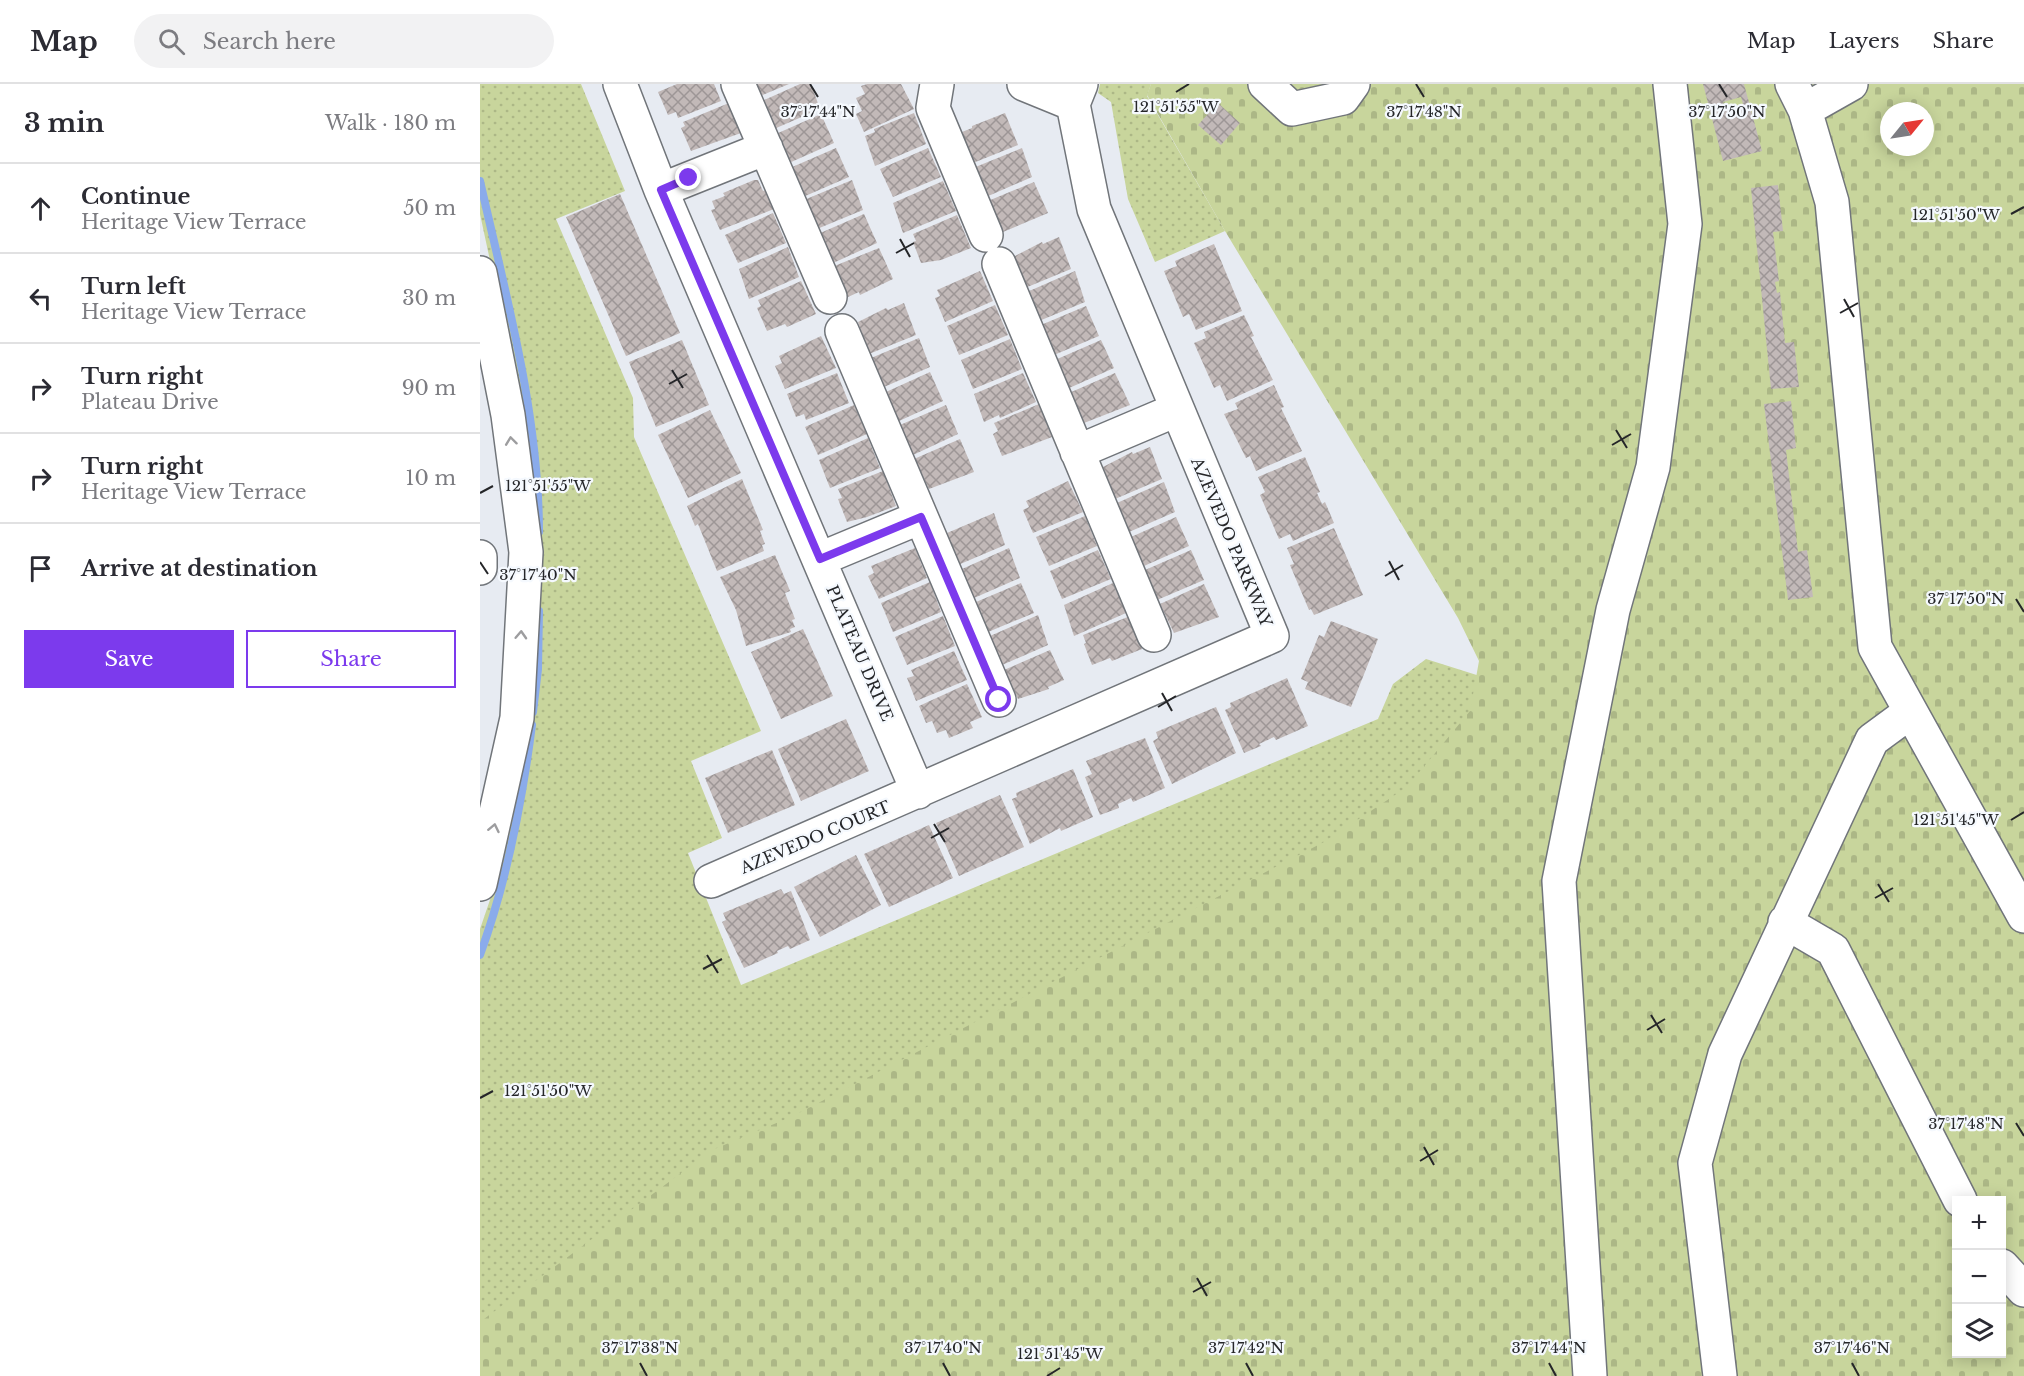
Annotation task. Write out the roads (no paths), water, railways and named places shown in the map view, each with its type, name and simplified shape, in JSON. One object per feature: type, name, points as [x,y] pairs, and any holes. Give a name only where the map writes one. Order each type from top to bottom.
[{"type":"street","name":"PLATEAU DRIVE","points":[[620,84],[661,190],[918,792]]},
{"type":"street","points":[[738,84],[830,297]]},
{"type":"street","points":[[937,84],[933,108],[986,235]]},
{"type":"street","points":[[1023,84],[1077,94]]},
{"type":"street","points":[[1266,84],[1292,109],[1343,98],[1353,84]]},
{"type":"street","points":[[1590,1376],[1559,881],[1612,610],[1653,467],[1685,224],[1670,84]]},
{"type":"street","points":[[1851,84],[1799,97],[1832,202],[1875,647],[2024,916]]},
{"type":"street","name":"AZEVEDO PARKWAY","points":[[918,792],[1272,636],[1094,209],[1077,94]]},
{"type":"street","points":[[661,190],[766,148]]},
{"type":"street","points":[[999,264],[1154,635]]},
{"type":"street","points":[[480,273],[508,415],[526,552],[517,718],[480,884]]},
{"type":"street","points":[[842,331],[999,700]]},
{"type":"street","points":[[1077,452],[1176,410]]},
{"type":"street","points":[[820,559],[921,517]]},
{"type":"street","points":[[480,557],[480,568]]},
{"type":"street","points":[[1720,1376],[1695,1163],[1725,1054],[1872,740],[1910,712]]},
{"type":"street","name":"AZEVEDO COURT","points":[[711,881],[918,792]]},
{"type":"street","points":[[1785,922],[1833,950],[1958,1196]]},
{"type":"street","points":[[2006,1271],[2024,1290]]},
{"type":"waterway","points":[[480,181],[510,311],[527,399],[538,488],[539,532]]},
{"type":"waterway","points":[[533,712],[538,669],[539,611]]},
{"type":"waterway","points":[[480,955],[506,870],[532,725]]}]
